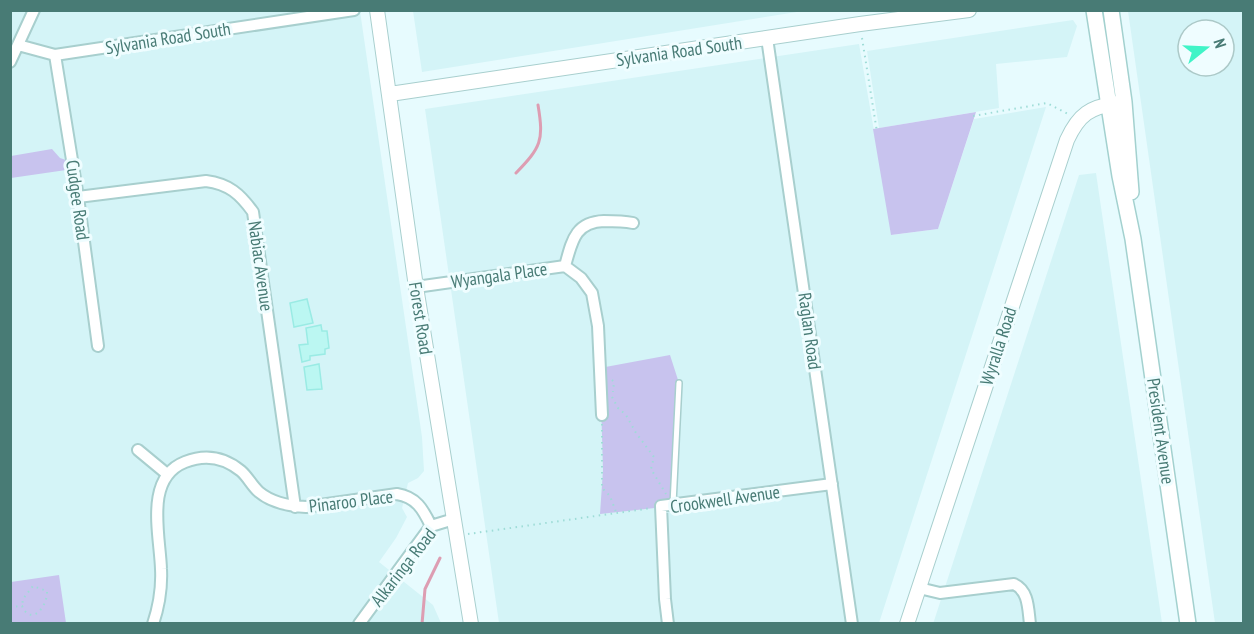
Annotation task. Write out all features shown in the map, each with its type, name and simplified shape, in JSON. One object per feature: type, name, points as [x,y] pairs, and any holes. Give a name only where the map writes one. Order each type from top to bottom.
[{"type":"main road","name":"President Avenue","points":[[1094,10],[1120,176],[1133,238],[1188,624]]},
{"type":"main road","name":"President Avenue","points":[[1111,10],[1124,102],[1133,238]]},
{"type":"street","points":[[10,62],[34,10]]},
{"type":"street","name":"Sylvania Road South","points":[[18,45],[55,55],[354,10]]},
{"type":"street","name":"Forest Road","points":[[377,10],[416,287],[471,624]]},
{"type":"street","name":"Sylvania Road South","points":[[390,94],[969,10]]},
{"type":"street","name":"Raglan Road","points":[[767,38],[852,624]]},
{"type":"street","name":"Cudgee Road","points":[[55,55],[78,197],[98,346]]},
{"type":"street","points":[[1078,119],[1091,110],[1108,104],[1124,102]]},
{"type":"street","name":"Wyralla Road","points":[[908,624],[1041,214],[1067,140],[1078,119]]},
{"type":"street","name":"Nabiac Avenue","points":[[78,197],[206,182],[220,183],[244,200],[253,212],[295,507]]},
{"type":"street","points":[[565,266],[574,239],[585,224],[622,220],[633,223]]},
{"type":"street","name":"Wyangala Place","points":[[416,287],[565,266],[581,278],[592,293],[598,326],[602,415]]},
{"type":"street","points":[[138,450],[167,474],[160,491],[157,511],[161,571],[159,608],[153,624]]},
{"type":"street","name":"Pinaroo Place","points":[[167,474],[181,464],[199,457],[222,459],[241,471],[259,492],[279,503],[306,507],[397,494],[409,496],[419,504],[431,526]]},
{"type":"street","name":"Crookwell Avenue","points":[[668,624],[661,507],[832,484]]},
{"type":"street","name":"Alkaringa Road","points":[[359,624],[431,526],[454,519]]},
{"type":"street","points":[[919,588],[940,593],[1014,584],[1025,594],[1030,624]]},
{"type":"lane","points":[[673,506],[680,383]]},
{"type":"path","points":[[862,38],[877,132]]},
{"type":"path","points":[[973,116],[1047,103],[1078,119]]},
{"type":"path","points":[[600,368],[614,382],[612,397],[618,408],[626,415],[654,457],[651,469],[673,506]]},
{"type":"path","points":[[602,415],[602,488],[610,496],[616,512]]},
{"type":"path","points":[[457,535],[661,507]]},
{"type":"path","points":[[33,586],[47,591],[47,598],[41,612],[29,614],[22,606],[23,599],[33,586]]},
{"type":"path","points":[[10,607],[22,606]]},
{"type":"shaded area","points":[[413,10],[803,11],[422,72]]},
{"type":"shaded area","points":[[10,11],[360,11],[422,437],[424,471],[418,478],[408,483],[402,508],[407,517],[379,562],[433,605],[441,623],[11,623]]},
{"type":"shaded area","points":[[1128,11],[1243,11],[1243,623],[1215,623]]},
{"type":"shaded area","points":[[1073,20],[1077,26],[1067,57],[996,64],[999,108],[879,128],[867,51]]},
{"type":"shaded area","points":[[859,44],[892,235],[938,229],[974,119],[1046,107],[879,623],[499,623],[425,109]]},
{"type":"shaded area","points":[[976,112],[938,229],[891,235],[873,129]]},
{"type":"shaded area","points":[[52,149],[60,158],[72,162],[73,169],[11,178],[11,156]]},
{"type":"shaded area","points":[[1096,173],[1162,623],[933,624],[1079,175]]},
{"type":"shaded area","points":[[670,355],[679,383],[673,506],[600,514],[603,470],[600,368]]},
{"type":"shaded area","points":[[59,575],[66,623],[11,623],[11,582]]},
{"type":"building","points":[[307,299],[313,323],[294,327],[290,303]]},
{"type":"building","points":[[321,325],[322,331],[327,331],[329,348],[325,349],[325,354],[310,356],[310,360],[302,362],[299,345],[308,344],[306,328]]},
{"type":"building","points":[[319,364],[322,389],[307,390],[304,367]]},
{"type":"waterway","points":[[516,173],[536,150],[539,143],[541,127],[538,105]]},
{"type":"waterway","points":[[422,624],[425,589],[440,558]]}]
